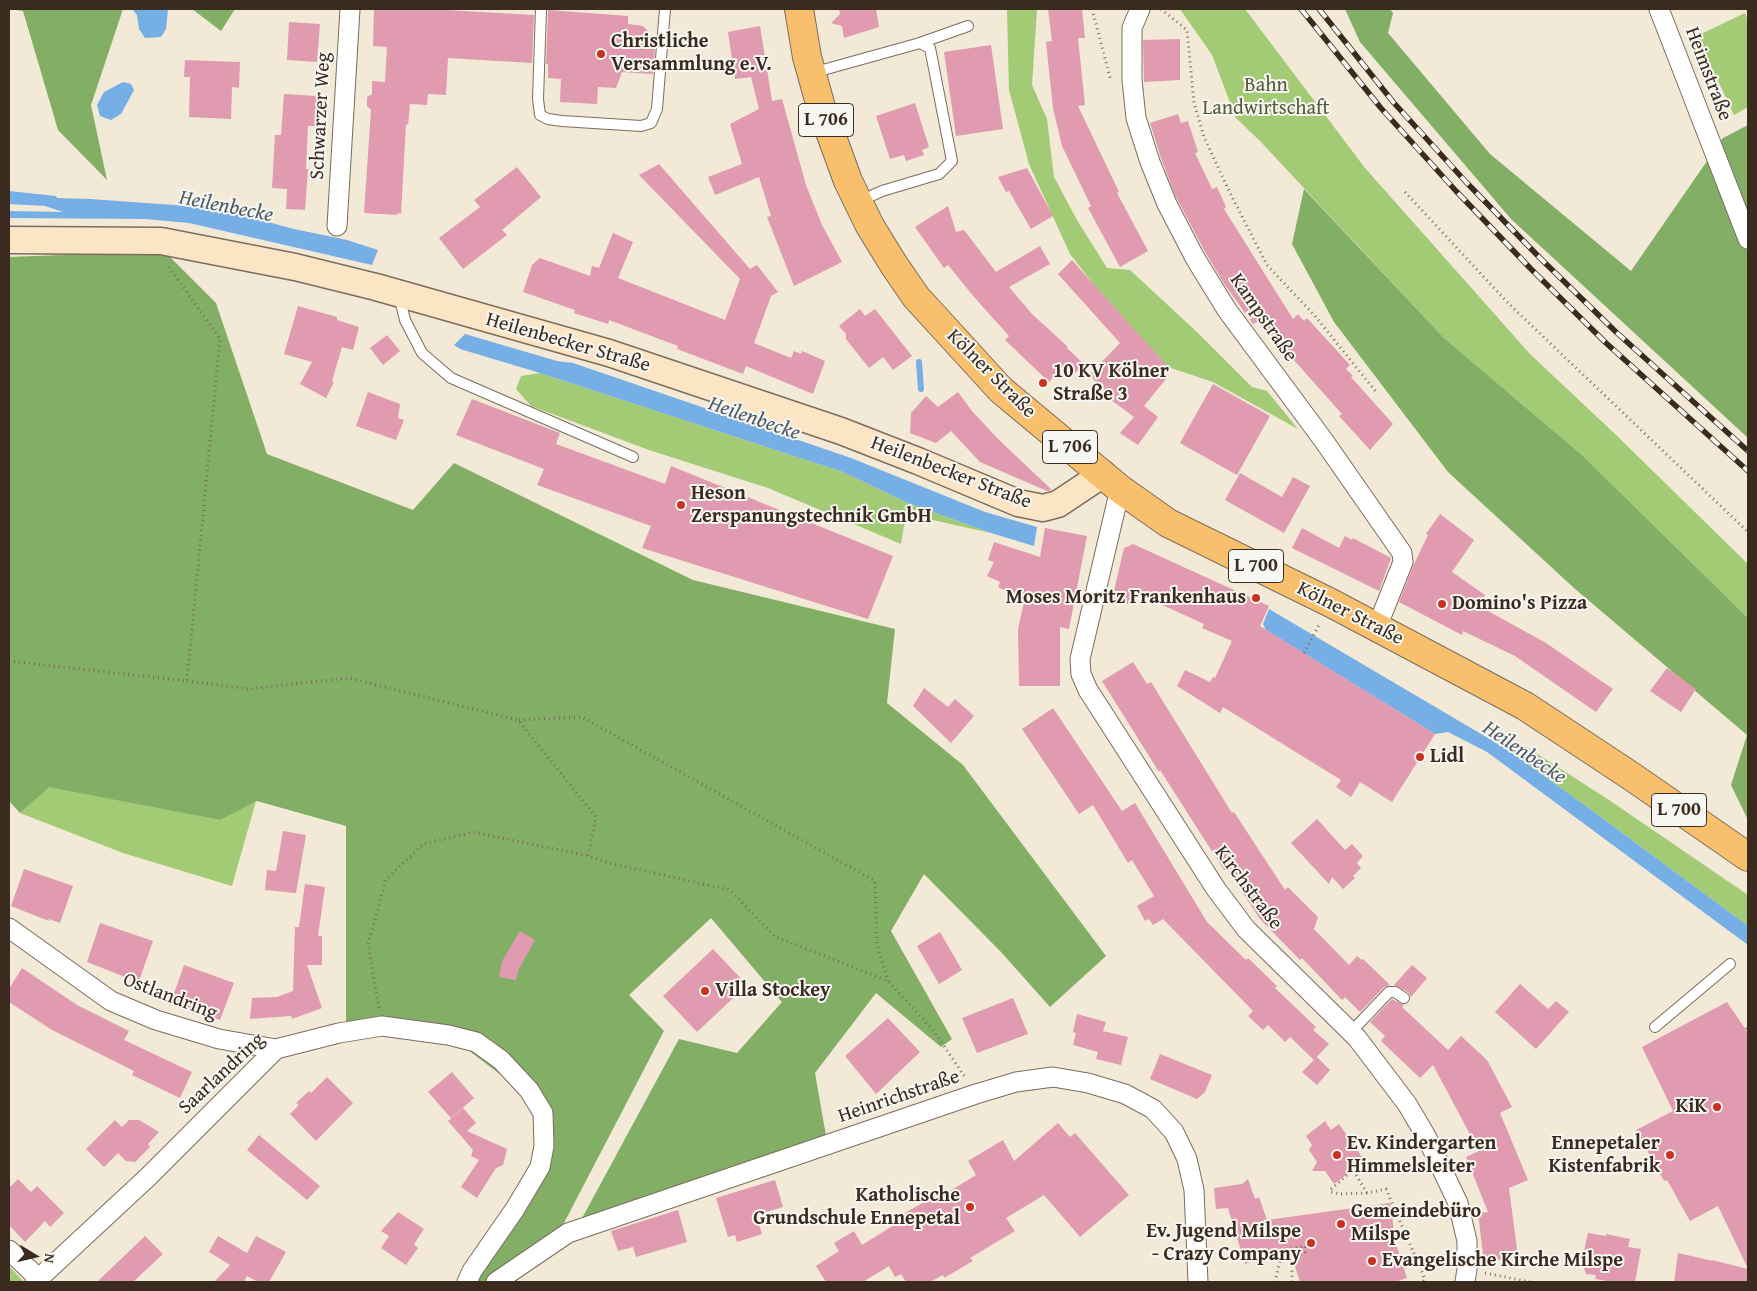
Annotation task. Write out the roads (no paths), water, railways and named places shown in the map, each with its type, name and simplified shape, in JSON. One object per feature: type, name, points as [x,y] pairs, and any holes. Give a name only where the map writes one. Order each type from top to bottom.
[{"type":"main road","name":"Kölner Straße","points":[[798,9],[811,73],[821,108],[845,172],[870,226],[916,296],[1001,390],[1111,482],[1168,523],[1331,603],[1525,706],[1748,857]]},
{"type":"main road","name":"Heilenbecker Straße","points":[[9,240],[161,241],[295,267],[399,294],[609,353],[737,396],[858,438],[1018,503],[1044,508],[1111,482]]},
{"type":"street","name":"Schwarzer Weg","points":[[337,226],[350,9]]},
{"type":"street","name":"Kampstraße","points":[[1140,9],[1132,28],[1132,80],[1136,118],[1150,162],[1167,204],[1194,258],[1227,310],[1324,441],[1402,553],[1403,562],[1377,627]]},
{"type":"street","name":"Heimstraße","points":[[1659,9],[1748,239]]},
{"type":"street","name":"Kirchstraße","points":[[1111,482],[1080,659],[1081,674],[1088,690],[1211,880],[1246,929],[1350,1032],[1394,1086],[1426,1136],[1458,1203],[1467,1241],[1466,1276]]},
{"type":"street","name":"Ostlandring","points":[[9,928],[111,1001],[156,1020],[219,1040],[276,1048]]},
{"type":"street","name":"Saarlandring","points":[[37,1280],[148,1177],[276,1048],[339,1033],[382,1026],[476,1042],[501,1060],[529,1090],[543,1113],[544,1146],[540,1167],[516,1209],[472,1271],[467,1282]]},
{"type":"street","name":"Heinrichstraße","points":[[496,1282],[568,1233],[1016,1082],[1053,1077],[1088,1082],[1124,1094],[1153,1109],[1174,1132],[1187,1159],[1194,1190],[1198,1282]]},
{"type":"street","points":[[9,1250],[37,1280]]},
{"type":"lane","points":[[541,9],[538,99],[540,114],[548,119],[562,121],[641,126],[650,123],[657,109],[665,9]]},
{"type":"lane","points":[[811,73],[920,43],[968,26]]},
{"type":"lane","points":[[858,202],[882,191],[939,174],[952,161],[930,48],[920,43]]},
{"type":"lane","points":[[399,294],[405,320],[422,354],[451,378],[633,457]]},
{"type":"lane","points":[[1655,1027],[1730,964]]},
{"type":"lane","points":[[1350,1032],[1389,992],[1395,992],[1404,998]]},
{"type":"water","points":[[132,9],[168,9],[166,29],[161,37],[145,38],[139,29],[137,15]]},
{"type":"water","points":[[123,82],[131,84],[134,90],[121,114],[111,120],[100,116],[97,105],[104,92]]},
{"type":"water","points":[[9,191],[56,196],[57,198],[188,206],[231,212],[294,229],[347,240],[378,250],[372,265],[189,223],[145,219],[9,218],[9,211],[63,212],[45,206],[9,204]]},
{"type":"water","points":[[465,334],[557,361],[573,363],[851,458],[985,512],[1037,527],[1034,546],[991,533],[908,503],[843,472],[540,373],[460,349],[454,345]]},
{"type":"water","points":[[1269,609],[1515,755],[1748,926],[1748,945],[1487,752],[1448,732],[1435,734],[1266,630],[1263,624]]},
{"type":"waterway","points":[[919,362],[921,389]]},
{"type":"railway","points":[[1301,9],[1380,107],[1456,191],[1530,268],[1606,343],[1748,471]]},
{"type":"railway","points":[[1319,9],[1394,103],[1466,182],[1616,332],[1748,451]]},
{"type":"place","name":"Christliche Versammlung e.V.","points":[[601,54]]},
{"type":"place","name":"10 KV Kölner Straße 3","points":[[1043,383]]},
{"type":"place","name":"Heson Zerspanungstechnik GmbH","points":[[681,505]]},
{"type":"place","name":"Moses Moritz Frankenhaus","points":[[1256,598]]},
{"type":"place","name":"Domino's Pizza","points":[[1442,604]]},
{"type":"place","name":"Lidl","points":[[1420,757]]},
{"type":"place","name":"Villa Stockey","points":[[705,991]]},
{"type":"place","name":"KiK","points":[[1717,1107]]},
{"type":"place","name":"Ev. Kindergarten Himmelsleiter","points":[[1337,1155]]},
{"type":"place","name":"Ennepetaler Kistenfabrik","points":[[1670,1155]]},
{"type":"place","name":"Katholische Grundschule Ennepetal","points":[[970,1207]]},
{"type":"place","name":"Gemeindebüro Milspe","points":[[1341,1224]]},
{"type":"place","name":"Ev. Jugend Milspe - Crazy Company","points":[[1311,1243]]},
{"type":"place","name":"Evangelische Kirche Milspe","points":[[1372,1261]]},
{"type":"park label","name":"Bahn Landwirtschaft","points":[[1266,98]]},
{"type":"water label","name":"Heilenbecke","points":[[226,207]]},
{"type":"water label","name":"Heilenbecke","points":[[754,419]]},
{"type":"water label","name":"Heilenbecke","points":[[1524,753]]}]
